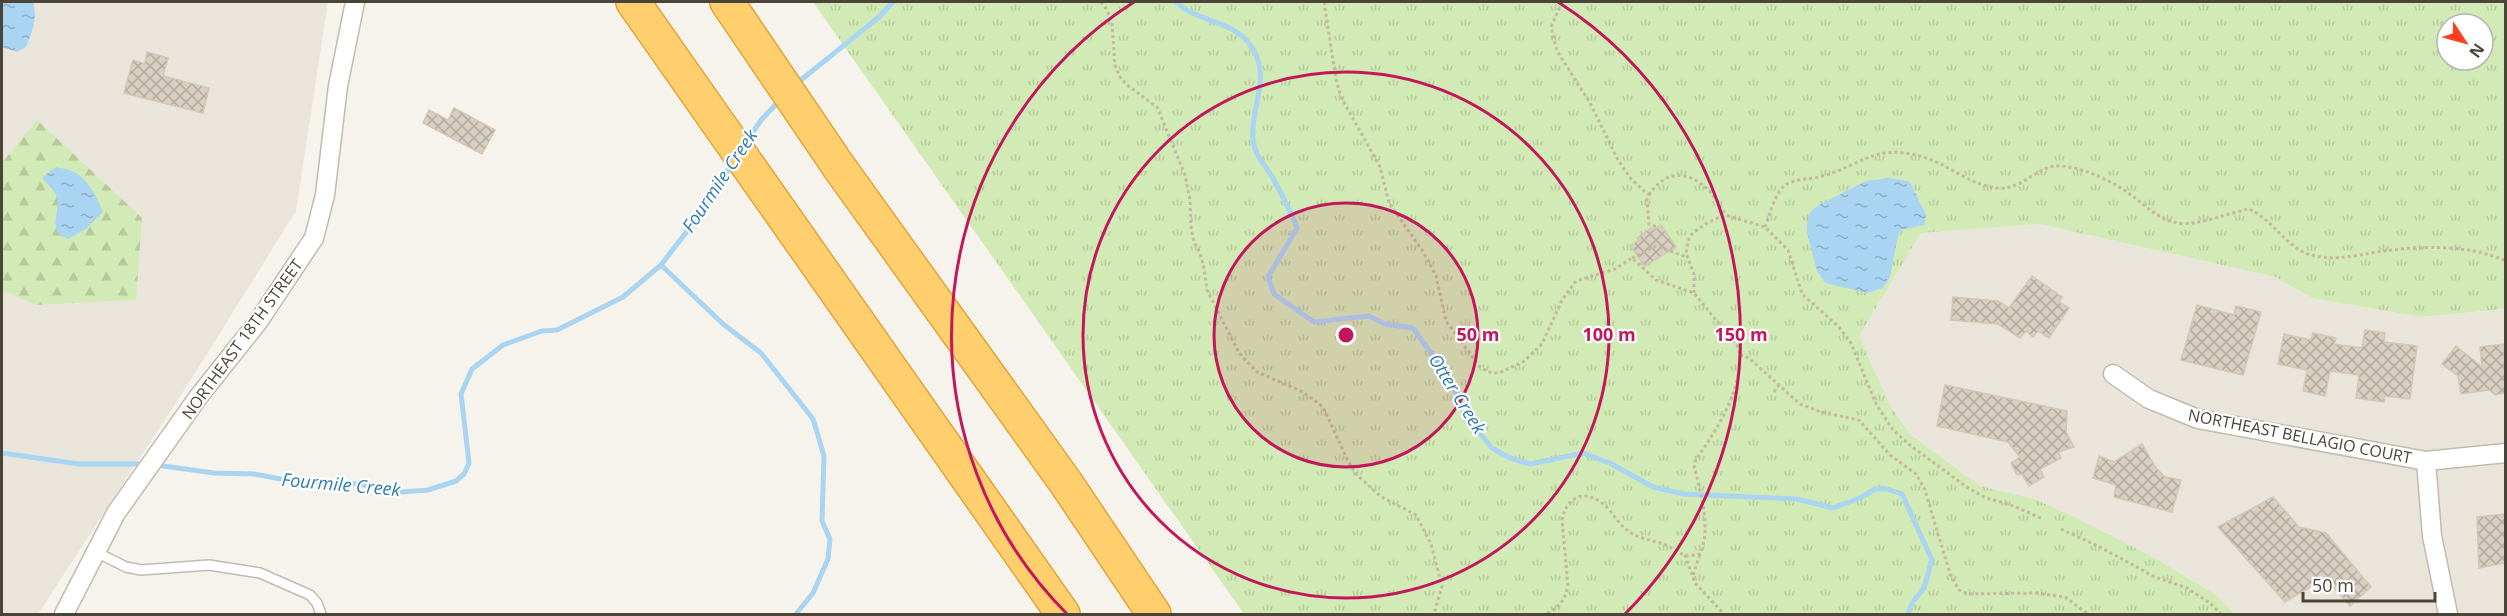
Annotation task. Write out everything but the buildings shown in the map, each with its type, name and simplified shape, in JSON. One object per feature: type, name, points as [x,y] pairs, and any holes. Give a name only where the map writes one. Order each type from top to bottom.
[{"type":"highway","points":[[633,2],[1064,615]]},
{"type":"highway","points":[[727,2],[839,166],[1066,483],[1154,615]]},
{"type":"street","name":"NORTHEAST 18TH STREET","points":[[64,615],[116,513],[199,396],[258,322],[314,238],[325,195],[338,86],[355,2]]},
{"type":"street","name":"NORTHEAST BELLAGIO COURT","points":[[2113,374],[2148,399],[2198,419],[2426,461],[2505,453]]},
{"type":"street","points":[[2426,461],[2432,536],[2448,615]]},
{"type":"lane","points":[[96,552],[126,567],[141,570],[209,565],[260,573],[310,595],[317,603],[321,615]]},
{"type":"path","points":[[1101,2],[1112,23],[1115,66],[1120,77],[1127,85],[1157,107],[1185,175],[1190,200],[1191,227],[1194,242],[1200,253],[1207,291],[1239,353],[1257,372],[1303,392],[1323,407],[1356,474],[1380,496],[1416,515],[1431,544],[1442,586],[1434,615]]},
{"type":"path","points":[[1324,2],[1341,97],[1380,167],[1389,204],[1416,241],[1436,276],[1446,321],[1479,366],[1488,372],[1499,373],[1523,362],[1542,344],[1562,300],[1576,281],[1615,269],[1656,246],[1687,257]]},
{"type":"path","points":[[1563,2],[1551,27],[1557,51],[1590,103],[1618,160],[1631,179],[1649,195]]},
{"type":"path","points":[[1765,227],[1780,192],[1786,184],[1820,177],[1879,153],[1908,153],[1924,157],[1982,184],[1997,188],[2016,185],[2049,167],[2072,168],[2109,181],[2158,216],[2179,224],[2249,210],[2268,221],[2292,244],[2314,256],[2348,257],[2409,248],[2452,248],[2481,252],[2505,261]]},
{"type":"path","points":[[1657,227],[1649,224],[1647,200],[1658,183],[1667,177],[1680,175],[1692,178],[1708,190],[1725,216]]},
{"type":"path","points":[[1694,293],[1694,274],[1687,257],[1686,245],[1694,232],[1707,223],[1725,216],[1765,227],[1788,250],[1802,294],[1839,327],[1851,343],[1876,404],[1893,430],[1968,488],[1986,498],[2043,519]]},
{"type":"path","points":[[1632,258],[1656,280],[1694,293],[1738,347],[1740,355],[1733,393],[1726,411],[1710,441],[1696,459],[1705,537],[1693,576]]},
{"type":"path","points":[[1740,355],[1750,359],[1807,407],[1859,420],[1885,451],[1922,481],[1950,574],[1959,590],[1967,594],[2036,593],[2065,597],[2088,615]]},
{"type":"path","points":[[1774,392],[1779,385]]},
{"type":"path","points":[[1546,615],[1557,609],[1566,595],[1567,569],[1562,520],[1568,502],[1575,498],[1591,497],[1601,502],[1625,530],[1635,536],[1655,540],[1685,555],[1700,554]]},
{"type":"path","points":[[2061,529],[2155,577],[2187,588],[2210,603],[2221,615]]},
{"type":"path","points":[[1685,555],[1695,583],[1724,615]]},
{"type":"shaded area","points":[[2,2],[328,2],[296,211],[190,381],[38,614],[2,614]]},
{"type":"shaded area","points":[[2040,224],[2275,277],[2312,298],[2421,317],[2505,309],[2505,614],[2235,614],[2215,594],[2157,559],[2035,499],[1980,486],[1910,434],[1891,407],[1859,336],[1921,233]]},
{"type":"green space","points":[[813,2],[2505,2],[2505,309],[2421,317],[2312,298],[2275,277],[2040,224],[1921,233],[1859,336],[1891,407],[1910,434],[1980,486],[2035,499],[2076,518],[2157,559],[2215,594],[2235,614],[1244,614]]},
{"type":"green space","points":[[37,120],[142,218],[136,300],[36,305],[2,290],[2,163]]},
{"type":"water","points":[[2,2],[33,2],[35,19],[32,30],[26,47],[17,52],[2,47]]},
{"type":"water","points":[[54,168],[63,168],[79,175],[91,187],[103,212],[86,229],[68,239],[57,231],[57,200],[54,191],[42,178]]},
{"type":"water","points":[[1889,178],[1908,181],[1911,184],[1926,215],[1924,225],[1901,230],[1890,277],[1883,288],[1867,293],[1825,283],[1817,271],[1807,232],[1810,213],[1817,206],[1866,181]]},
{"type":"waterway","name":"Fourmile Creek","points":[[796,84],[879,17],[893,2]]},
{"type":"waterway","name":"Otter Creek","points":[[1176,2],[1193,13],[1239,34],[1255,53],[1260,77],[1253,126],[1254,145],[1258,156],[1272,176],[1290,210],[1297,228],[1268,277],[1274,294],[1314,322],[1369,316],[1385,324],[1413,328],[1448,377],[1472,424],[1492,448],[1510,458],[1530,464],[1583,453],[1610,463],[1653,487],[1684,494],[1797,499],[1833,508],[1862,497],[1875,489],[1887,489],[1902,494],[1932,560],[1924,588],[1912,603],[1908,614]]},
{"type":"waterway","name":"Fourmile Creek","points":[[745,143],[762,119],[781,99]]},
{"type":"waterway","name":"Fourmile Creek","points":[[156,465],[214,473],[254,474],[296,482],[358,484],[383,489],[392,488],[401,492],[428,490],[456,481],[464,474],[469,463],[461,394],[472,369],[503,345],[542,331],[557,330],[623,297],[661,265],[711,200],[732,163]]},
{"type":"waterway","points":[[661,265],[723,324],[761,353],[813,419],[824,456],[822,521],[830,539],[828,559],[813,593],[796,614]]},
{"type":"waterway","name":"Fourmile Creek","points":[[2,453],[79,464],[144,464]]}]
